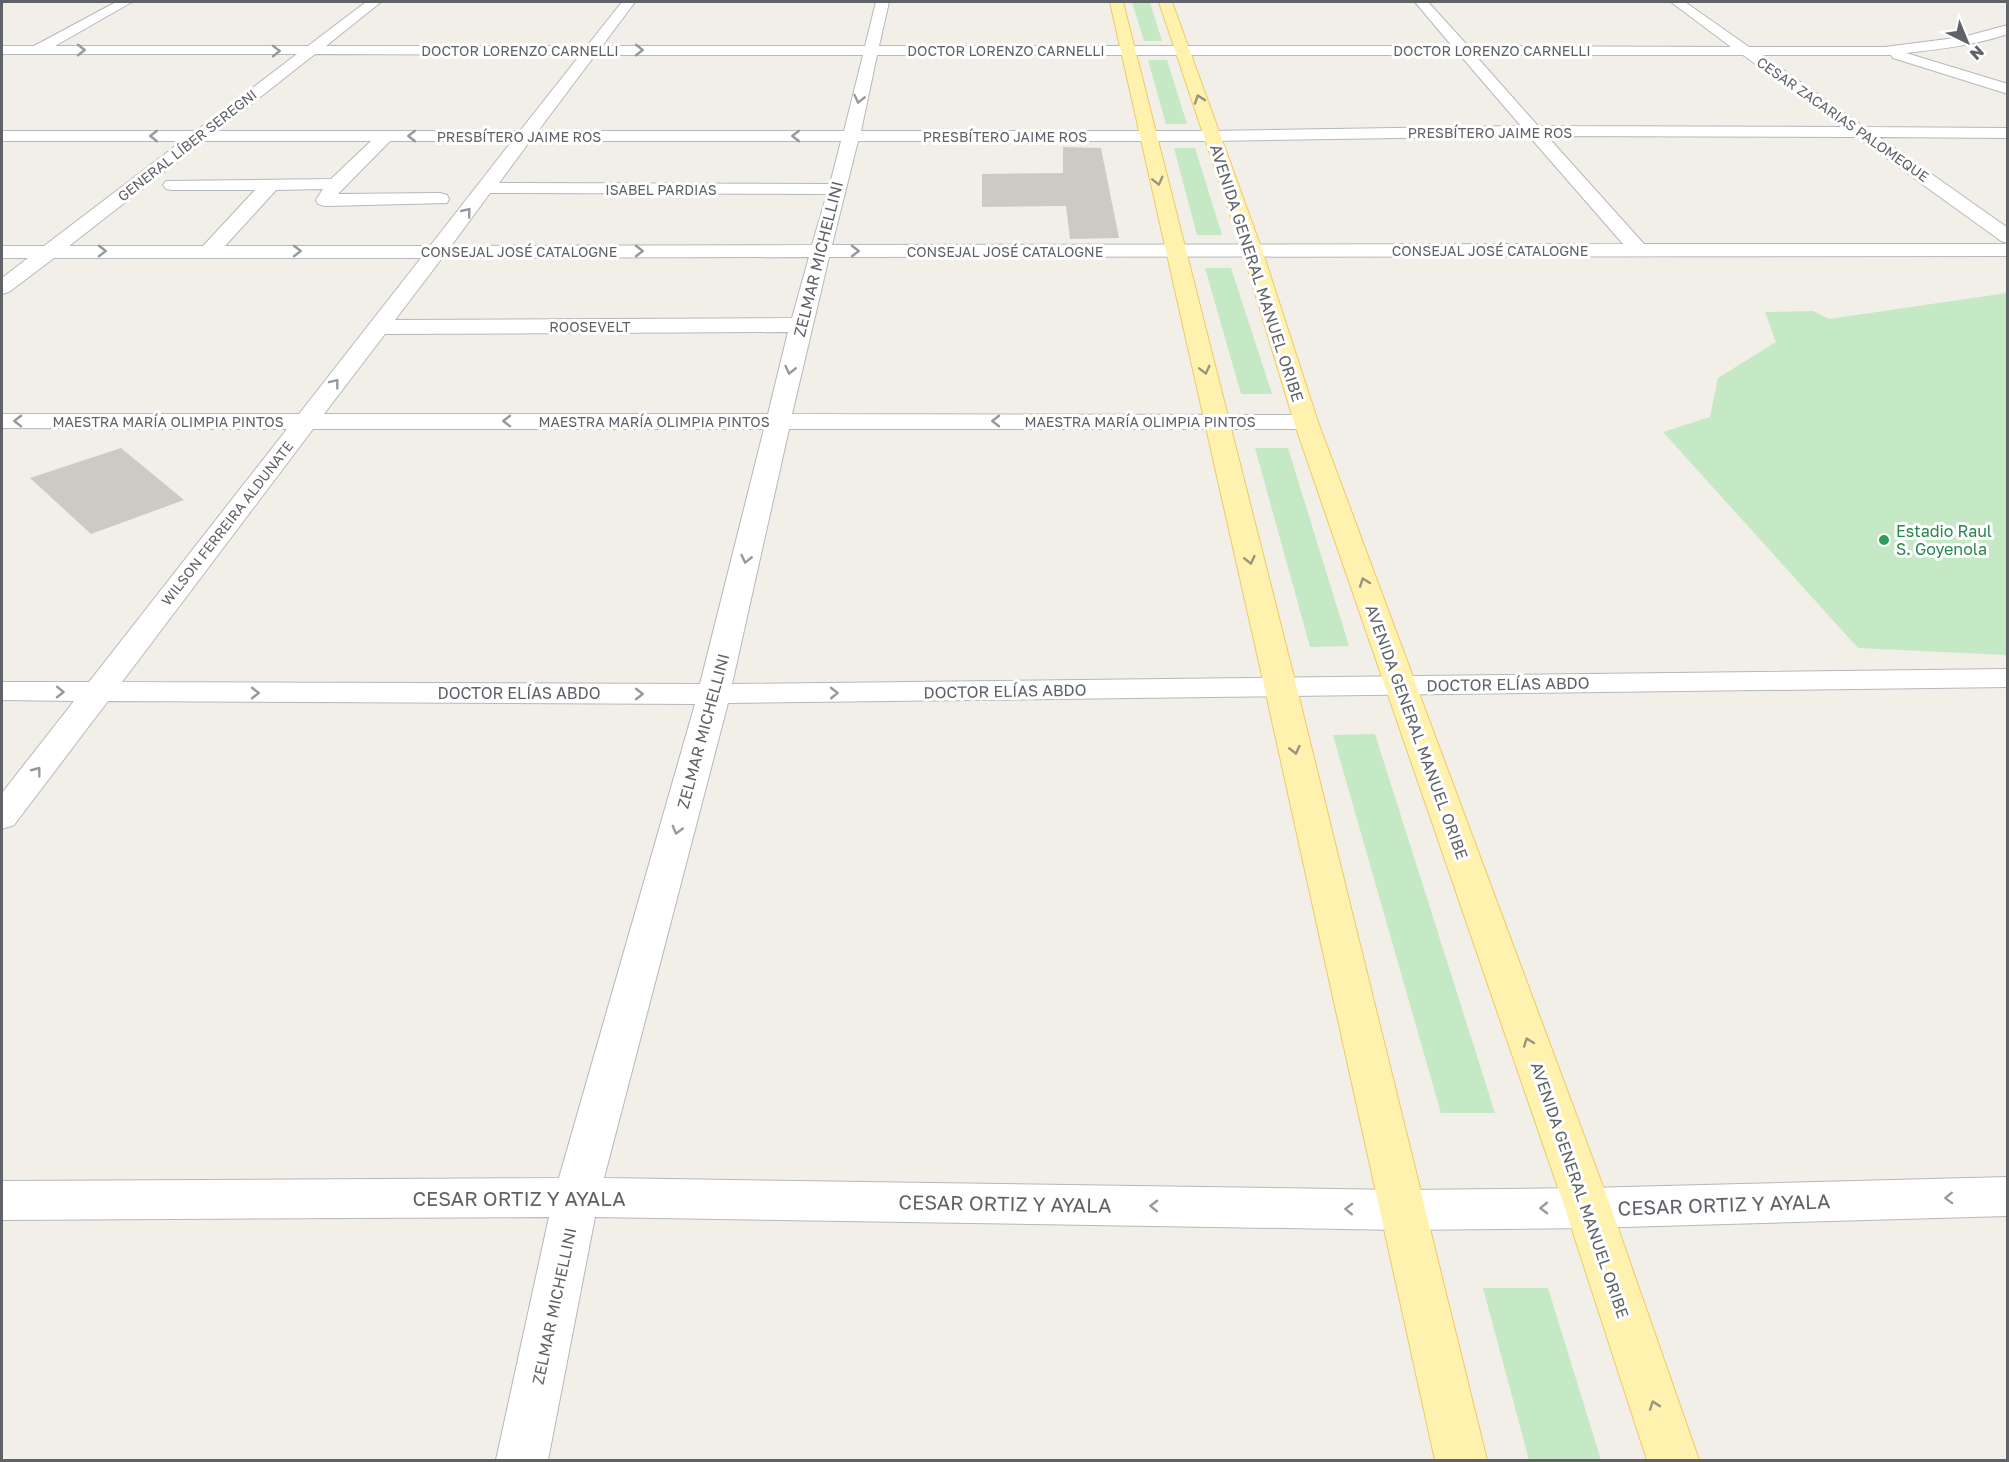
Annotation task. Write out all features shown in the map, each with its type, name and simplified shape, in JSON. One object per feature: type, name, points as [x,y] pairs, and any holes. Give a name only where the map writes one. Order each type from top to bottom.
[{"type":"main road","points":[[1116,2],[1146,135],[1281,689],[1461,1461]]},
{"type":"main road","name":"AVENIDA GENERAL MANUEL ORIBE","points":[[1165,2],[1252,250],[1306,422],[1588,1208],[1673,1461]]},
{"type":"street","points":[[10,65],[125,2]]},
{"type":"street","name":"GENERAL LÍBER SEREGNI","points":[[2,288],[374,2]]},
{"type":"street","name":"WILSON FERREIRA ALDUNATE","points":[[2,818],[628,2]]},
{"type":"street","name":"ZELMAR MICHELLINI","points":[[522,1461],[576,1197],[714,694],[801,325],[851,136],[882,2]]},
{"type":"street","points":[[1421,2],[1638,250]]},
{"type":"street","name":"CESAR ZACARIAS PALOMEQUE","points":[[1677,2],[2007,237]]},
{"type":"street","name":"DOCTOR LORENZO CARNELLI","points":[[2,50],[1885,51],[1931,46],[1995,34],[2007,29]]},
{"type":"street","points":[[1885,51],[2007,89]]},
{"type":"street","name":"PRESBÍTERO JAIME ROS","points":[[2,136],[1211,136],[1533,131],[2007,133]]},
{"type":"street","points":[[386,136],[336,184],[325,200],[440,199]]},
{"type":"street","points":[[209,251],[271,184]]},
{"type":"street","points":[[172,185],[336,184]]},
{"type":"street","name":"ISABEL PARDIAS","points":[[486,188],[836,189]]},
{"type":"street","name":"CONSEJAL JOSÉ CATALOGNE","points":[[2,252],[2007,250]]},
{"type":"street","name":"ROOSEVELT","points":[[378,327],[801,325]]},
{"type":"street","name":"MAESTRA MARÍA OLIMPIA PINTOS","points":[[2,421],[1306,422]]},
{"type":"street","name":"DOCTOR ELÍAS ABDO","points":[[2,691],[714,694],[2004,682]]},
{"type":"street","name":"CESAR ORTIZ Y AYALA","points":[[2,1201],[576,1197],[1402,1210],[1588,1208],[2007,1196]]},
{"type":"green space","points":[[1132,2],[1150,2],[1162,41],[1144,41]]},
{"type":"green space","points":[[1148,60],[1167,60],[1187,124],[1166,124]]},
{"type":"green space","points":[[1174,148],[1195,148],[1222,235],[1197,235]]},
{"type":"green space","points":[[1205,268],[1231,268],[1272,394],[1241,394]]},
{"type":"green space","name":"Estadio Raul S. Goyenola","points":[[2007,293],[2007,655],[1858,648],[1663,432],[1710,417],[1718,378],[1776,342],[1765,312],[1813,311],[1829,319]]},
{"type":"green space","points":[[1255,448],[1288,448],[1349,646],[1310,647]]},
{"type":"green space","points":[[1375,734],[1495,1113],[1441,1113],[1333,735]]},
{"type":"green space","points":[[1483,1288],[1548,1288],[1601,1460],[1529,1460]]},
{"type":"building","points":[[1063,147],[1101,148],[1119,238],[1070,239],[1066,206],[982,207],[982,174],[1063,173]]},
{"type":"building","points":[[121,448],[184,500],[91,534],[30,478]]},
{"type":"place","name":"Estadio Raul S. Goyenola","points":[[1884,540]]}]
